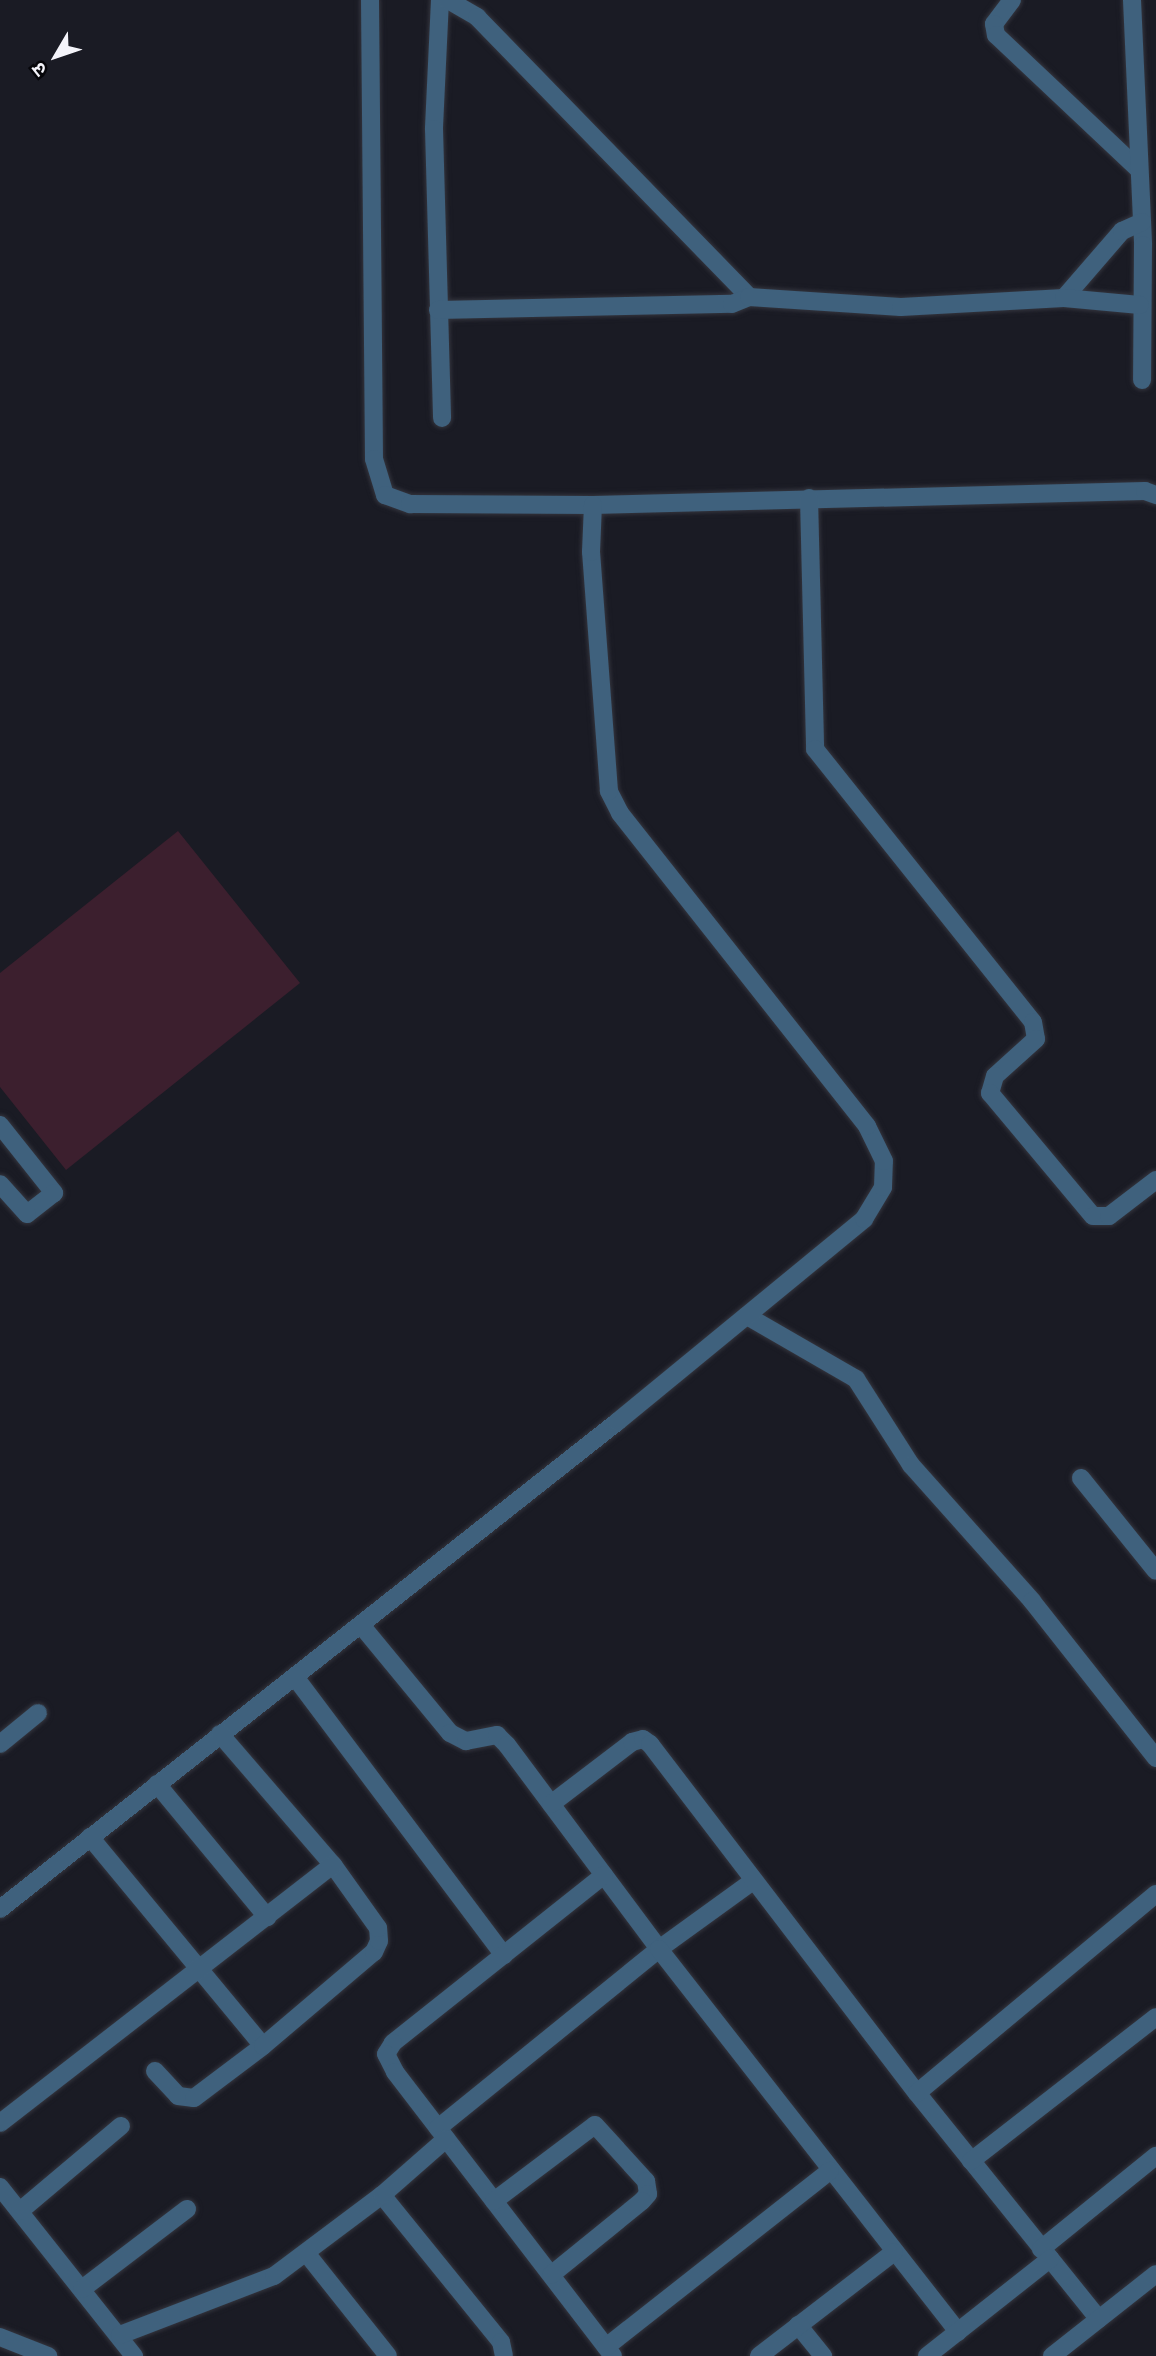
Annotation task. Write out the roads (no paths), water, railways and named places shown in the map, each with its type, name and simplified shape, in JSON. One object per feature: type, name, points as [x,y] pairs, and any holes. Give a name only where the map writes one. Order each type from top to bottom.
[{"type":"street","points":[[370,0],[374,459],[381,486],[394,500],[410,504],[593,505],[1145,491],[1156,495]]},
{"type":"street","points":[[440,0],[434,129],[442,418]]},
{"type":"street","points":[[449,0],[477,17],[749,297]]},
{"type":"street","points":[[1012,0],[994,24],[996,35],[1138,169]]},
{"type":"street","points":[[1132,0],[1142,222],[1142,380]]},
{"type":"street","points":[[1065,298],[1122,230],[1142,222]]},
{"type":"street","points":[[438,310],[732,304],[749,297],[901,307],[1065,298],[1140,305]]},
{"type":"street","points":[[809,498],[815,749],[1032,1021],[1036,1039],[995,1076],[990,1093],[1093,1216],[1110,1216],[1156,1180]]},
{"type":"street","points":[[0,1909],[747,1316],[864,1219],[883,1187],[884,1161],[867,1126],[620,813],[609,791],[591,552],[593,505]]},
{"type":"street","points":[[0,1125],[54,1193],[27,1214],[0,1184]]},
{"type":"street","points":[[747,1316],[856,1379],[911,1465],[1032,1601],[1156,1758]]},
{"type":"street","points":[[1081,1478],[1156,1571]]},
{"type":"street","points":[[360,1625],[450,1733],[466,1741],[498,1735],[830,2171],[958,2332]]},
{"type":"street","points":[[295,1677],[504,1955]]},
{"type":"street","points":[[0,1744],[38,1713]]},
{"type":"street","points":[[156,2071],[178,2096],[194,2098],[263,2046],[374,1952],[379,1941],[378,1928],[333,1865],[220,1734]]},
{"type":"street","points":[[551,1804],[609,1758],[643,1739],[917,2093],[1099,2319]]},
{"type":"street","points":[[157,1784],[267,1917]]},
{"type":"street","points":[[90,1837],[199,1972],[263,2046]]},
{"type":"street","points":[[0,2123],[199,1972],[333,1865]]},
{"type":"street","points":[[604,1875],[393,2043],[386,2054],[442,2133],[609,2351],[830,2171]]},
{"type":"street","points":[[120,2335],[274,2276],[307,2254],[382,2195],[442,2133],[659,1949],[753,1881]]},
{"type":"street","points":[[917,2093],[1156,1894]]},
{"type":"street","points":[[971,2161],[1156,2017]]},
{"type":"street","points":[[494,2201],[595,2125],[646,2181],[648,2194],[642,2201],[551,2275]]},
{"type":"street","points":[[20,2211],[121,2126]]},
{"type":"street","points":[[927,2356],[958,2332],[1156,2156]]},
{"type":"street","points":[[0,2187],[134,2356]]},
{"type":"street","points":[[382,2195],[501,2342],[504,2356]]},
{"type":"street","points":[[82,2289],[187,2209]]},
{"type":"street","points":[[759,2356],[894,2252]]},
{"type":"street","points":[[307,2254],[388,2356]]},
{"type":"street","points":[[1052,2356],[1156,2274]]},
{"type":"street","points":[[798,2325],[823,2356]]},
{"type":"street","points":[[0,2337],[48,2356]]}]
